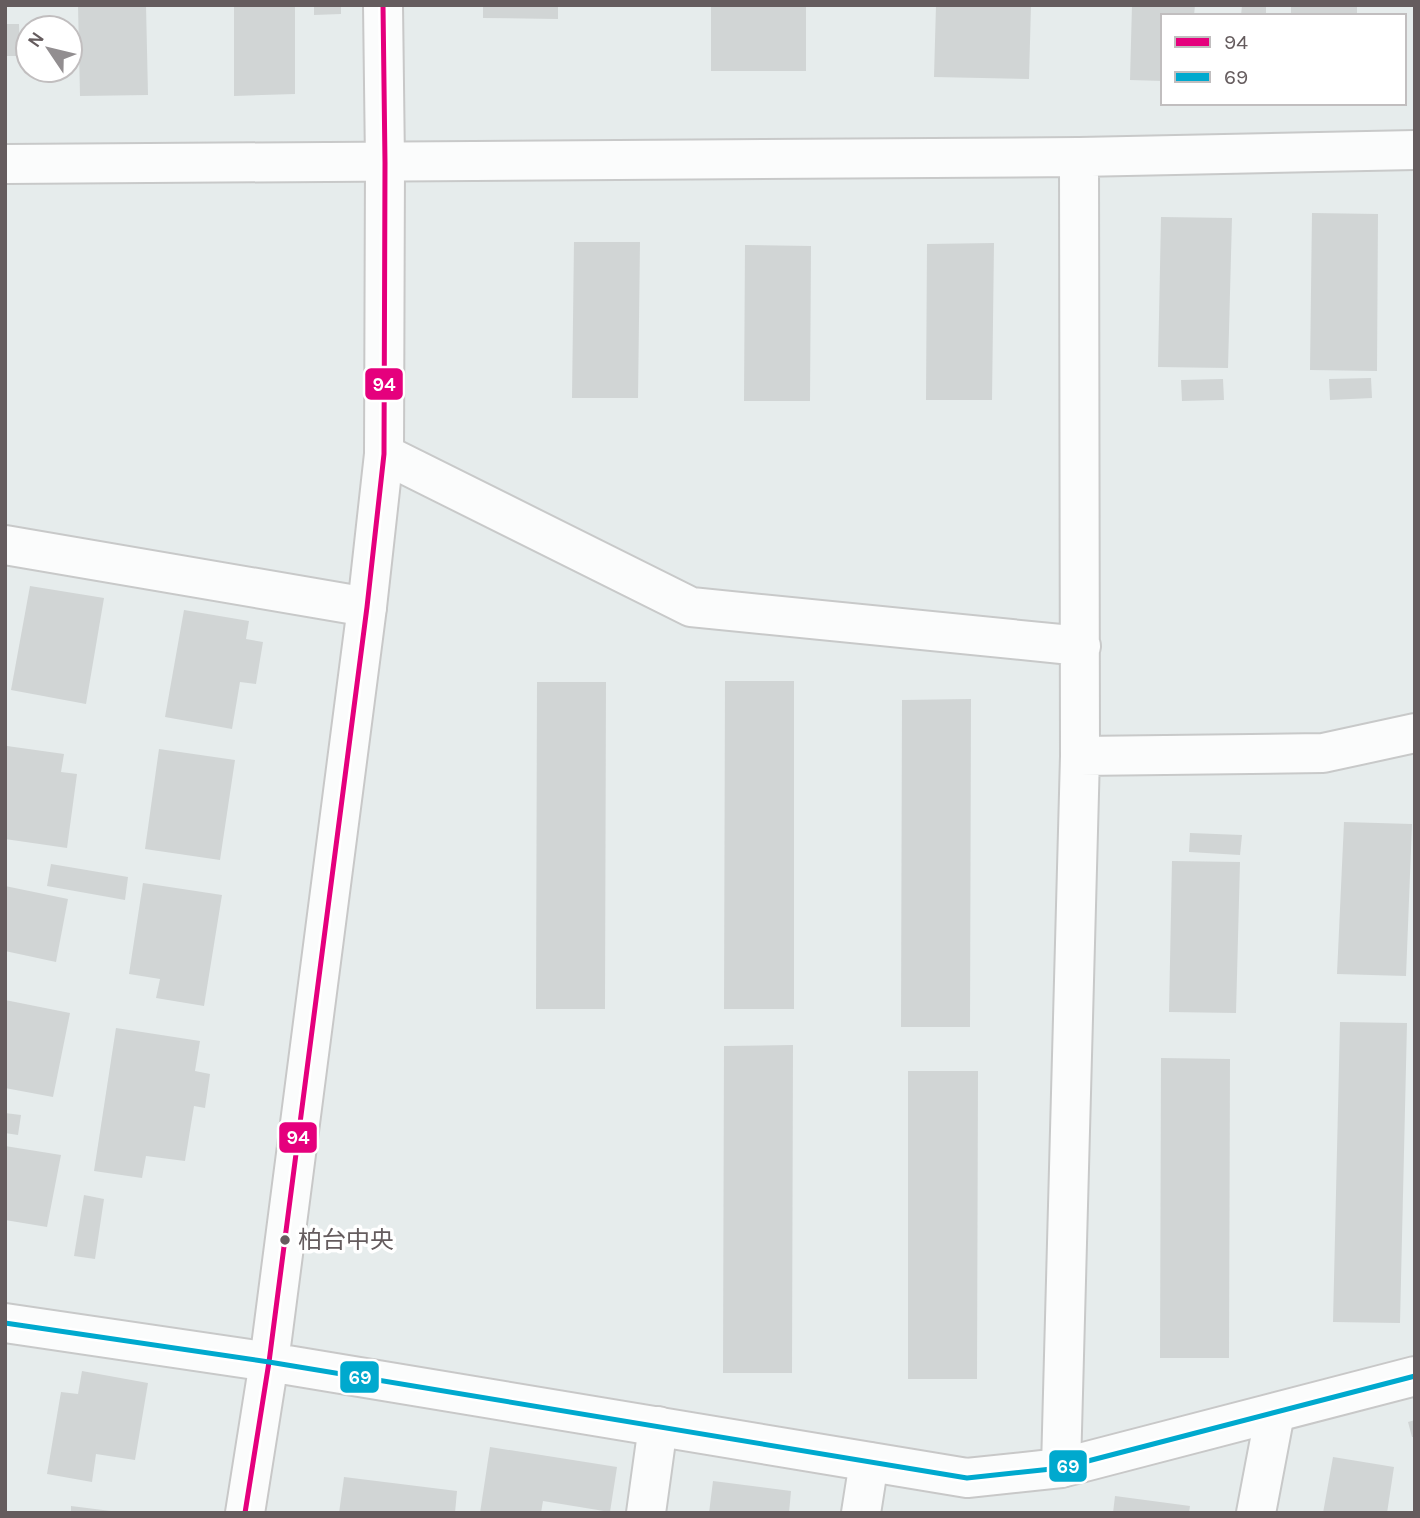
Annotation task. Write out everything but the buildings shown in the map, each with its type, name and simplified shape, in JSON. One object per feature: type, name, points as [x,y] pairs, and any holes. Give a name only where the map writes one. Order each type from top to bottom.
[{"type":"street","points":[[245,1513],[269,1362],[367,607],[384,454],[383,5]]},
{"type":"street","points":[[5,164],[1080,157],[1415,150]]},
{"type":"street","points":[[1060,1468],[1082,646],[1080,157]]},
{"type":"street","points":[[384,454],[691,607],[1082,646]]},
{"type":"street","points":[[5,545],[367,607]]},
{"type":"street","points":[[1080,756],[1323,752],[1415,733]]},
{"type":"street","points":[[5,1322],[269,1362],[967,1478],[1060,1468],[1415,1376]]},
{"type":"street","points":[[1256,1513],[1275,1413]]},
{"type":"street","points":[[646,1513],[658,1426]]},
{"type":"street","points":[[861,1513],[869,1462]]},
{"type":"transit line","name":"94","points":[[245,1513],[269,1362],[367,607],[384,454],[383,5]]},
{"type":"transit line","name":"69","points":[[5,1323],[269,1362],[967,1478],[1061,1468],[1415,1376]]},
{"type":"place","name":"柏台中央","points":[[285,1240]]}]
